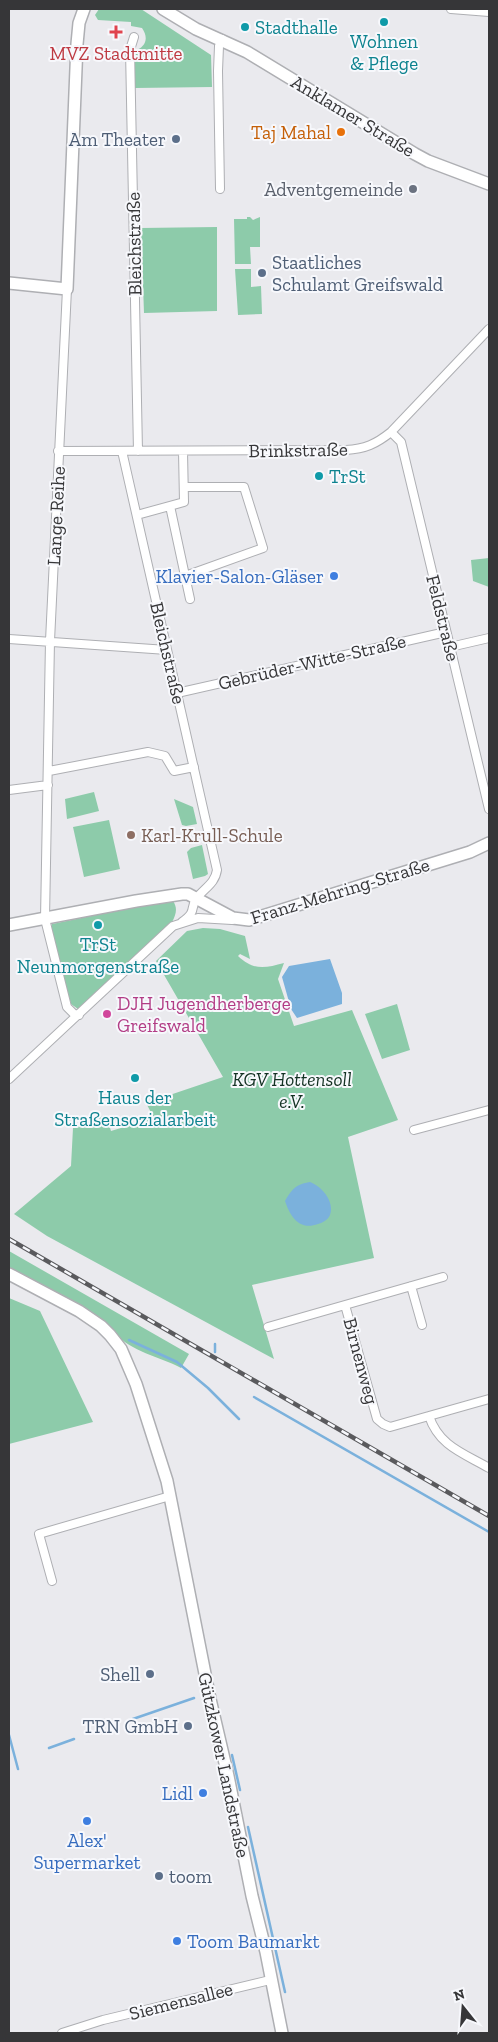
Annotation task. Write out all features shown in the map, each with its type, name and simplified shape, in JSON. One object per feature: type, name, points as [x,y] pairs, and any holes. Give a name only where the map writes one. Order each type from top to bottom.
[{"type":"main road","name":"Lange Reihe","points":[[67,289],[77,44],[79,23],[84,9]]},
{"type":"main road","name":"Anklamer Straße","points":[[163,9],[196,29],[222,39]]},
{"type":"main road","name":"Anklamer Straße","points":[[177,9],[222,39],[247,52],[421,157],[489,184]]},
{"type":"main road","points":[[9,283],[67,289]]},
{"type":"main road","name":"Franz-Mehring-Straße","points":[[9,925],[176,894],[188,894],[238,920],[249,920],[470,852],[489,842]]},
{"type":"main road","name":"Gützkower Landstraße","points":[[9,1274],[79,1311],[110,1335],[121,1349],[136,1384],[170,1496],[210,1699],[282,2033]]},
{"type":"street","points":[[451,9],[484,11]]},
{"type":"street","name":"Bleichstraße","points":[[134,37],[130,50],[138,451]]},
{"type":"street","points":[[220,189],[218,71],[222,39]]},
{"type":"street","name":"Lange Reihe","points":[[67,289],[50,640],[45,919],[67,1007],[74,1014],[79,1015]]},
{"type":"street","name":"Brinkstraße","points":[[58,451],[357,449],[375,444],[390,432],[489,329]]},
{"type":"street","name":"Feldstraße","points":[[390,432],[401,442],[489,809]]},
{"type":"street","name":"Bleichstraße","points":[[122,451],[217,870],[214,881],[196,899],[193,912],[182,922]]},
{"type":"street","points":[[137,515],[184,502],[183,451]]},
{"type":"street","points":[[184,486],[244,487],[263,548],[185,576]]},
{"type":"street","points":[[170,506],[190,600]]},
{"type":"street","name":"Gebrüder-Witte-Straße","points":[[177,692],[446,632]]},
{"type":"street","points":[[450,647],[489,638]]},
{"type":"street","points":[[9,639],[50,640],[167,650]]},
{"type":"street","points":[[49,771],[148,752],[165,756],[174,771],[194,767]]},
{"type":"street","points":[[9,790],[48,785]]},
{"type":"street","points":[[9,1079],[173,926],[198,918],[238,920]]},
{"type":"street","points":[[414,1130],[489,1110]]},
{"type":"street","name":"Birnenweg","points":[[268,1327],[443,1277]]},
{"type":"street","points":[[411,1286],[422,1324]]},
{"type":"street","name":"Birnenweg","points":[[345,1305],[377,1419],[383,1424],[390,1427],[489,1399]]},
{"type":"street","points":[[429,1416],[435,1431],[444,1442],[489,1468]]},
{"type":"street","points":[[52,1581],[39,1534],[170,1496]]},
{"type":"street","name":"Siemensallee","points":[[62,2033],[104,2020],[270,1980]]},
{"type":"green space","points":[[99,9],[141,9],[211,55],[212,87],[135,88],[134,51],[144,45],[146,39],[144,32],[142,28],[131,26],[131,22],[98,20],[95,15]]},
{"type":"green space","points":[[247,217],[253,220],[260,217],[260,247],[250,247],[251,264],[235,264],[234,219],[247,219]]},
{"type":"green space","points":[[217,227],[217,311],[144,313],[141,228]]},
{"type":"green space","points":[[235,269],[251,269],[251,287],[261,286],[262,314],[238,315]]},
{"type":"green space","points":[[489,558],[489,587],[473,581],[471,560]]},
{"type":"green space","points":[[94,792],[99,811],[67,819],[65,799]]},
{"type":"green space","points":[[174,799],[193,807],[197,824],[182,825]]},
{"type":"green space","points":[[109,820],[120,869],[84,877],[73,827]]},
{"type":"green space","points":[[202,845],[208,874],[193,879],[187,852],[191,848]]},
{"type":"green space","points":[[169,900],[173,901],[176,909],[172,922],[78,1009],[71,1004],[50,931],[52,924]]},
{"type":"green space","name":"KGV Hottensoll e.V.","points":[[203,928],[220,929],[245,936],[250,959],[240,954],[238,956],[249,964],[265,967],[284,963],[278,979],[294,1026],[352,1010],[398,1120],[348,1137],[374,1258],[252,1285],[274,1359],[47,1236],[14,1214],[71,1166],[73,1128],[106,1115],[111,1131],[154,1118],[146,1103],[223,1077],[156,961],[187,931]]},
{"type":"green space","points":[[397,1004],[410,1050],[382,1059],[365,1014]]},
{"type":"green space","points":[[9,1251],[189,1354],[181,1368],[129,1345],[115,1333],[9,1269]]},
{"type":"green space","points":[[9,1298],[40,1311],[93,1422],[9,1444]]},
{"type":"water","points":[[330,959],[342,993],[342,1004],[297,1018],[291,1009],[282,977],[289,966]]},
{"type":"water","points":[[310,1182],[326,1195],[331,1204],[329,1217],[320,1224],[311,1226],[296,1221],[285,1201],[295,1188]]},
{"type":"waterway","points":[[129,1340],[177,1362],[208,1388],[239,1419]]},
{"type":"waterway","points":[[215,1344],[215,1352]]},
{"type":"waterway","points":[[254,1397],[489,1532]]},
{"type":"waterway","points":[[130,1720],[194,1698]]},
{"type":"waterway","points":[[9,1735],[18,1769]]},
{"type":"waterway","points":[[49,1748],[74,1739]]},
{"type":"waterway","points":[[232,1755],[240,1790]]},
{"type":"waterway","points":[[248,1827],[285,1992]]},
{"type":"railway","points":[[9,1239],[489,1516]]},
{"type":"place","name":"Wohnen & Pflege","points":[[384,22]]},
{"type":"place","name":"Stadthalle","points":[[245,27]]},
{"type":"place","name":"MVZ Stadtmitte","points":[[116,32]]},
{"type":"place","name":"Taj Mahal","points":[[341,132]]},
{"type":"place","name":"Am Theater","points":[[176,139]]},
{"type":"place","name":"Adventgemeinde","points":[[413,189]]},
{"type":"place","name":"Staatliches Schulamt Greifswald","points":[[262,273]]},
{"type":"place","name":"TrSt","points":[[319,476]]},
{"type":"place","name":"Klavier-Salon-Gläser","points":[[334,576]]},
{"type":"place","name":"Karl-Krull-Schule","points":[[131,835]]},
{"type":"place","name":"TrSt Neunmorgenstraße","points":[[98,925]]},
{"type":"place","name":"DJH Jugendherberge Greifswald","points":[[107,1014]]},
{"type":"place","name":"Haus der Straßensozialarbeit","points":[[135,1078]]},
{"type":"place","name":"Shell","points":[[150,1674]]},
{"type":"place","name":"TRN GmbH","points":[[188,1726]]},
{"type":"place","name":"Lidl","points":[[203,1793]]},
{"type":"place","name":"Alex' Supermarket","points":[[87,1821]]},
{"type":"place","name":"toom","points":[[159,1876]]},
{"type":"place","name":"Toom Baumarkt","points":[[177,1941]]}]
